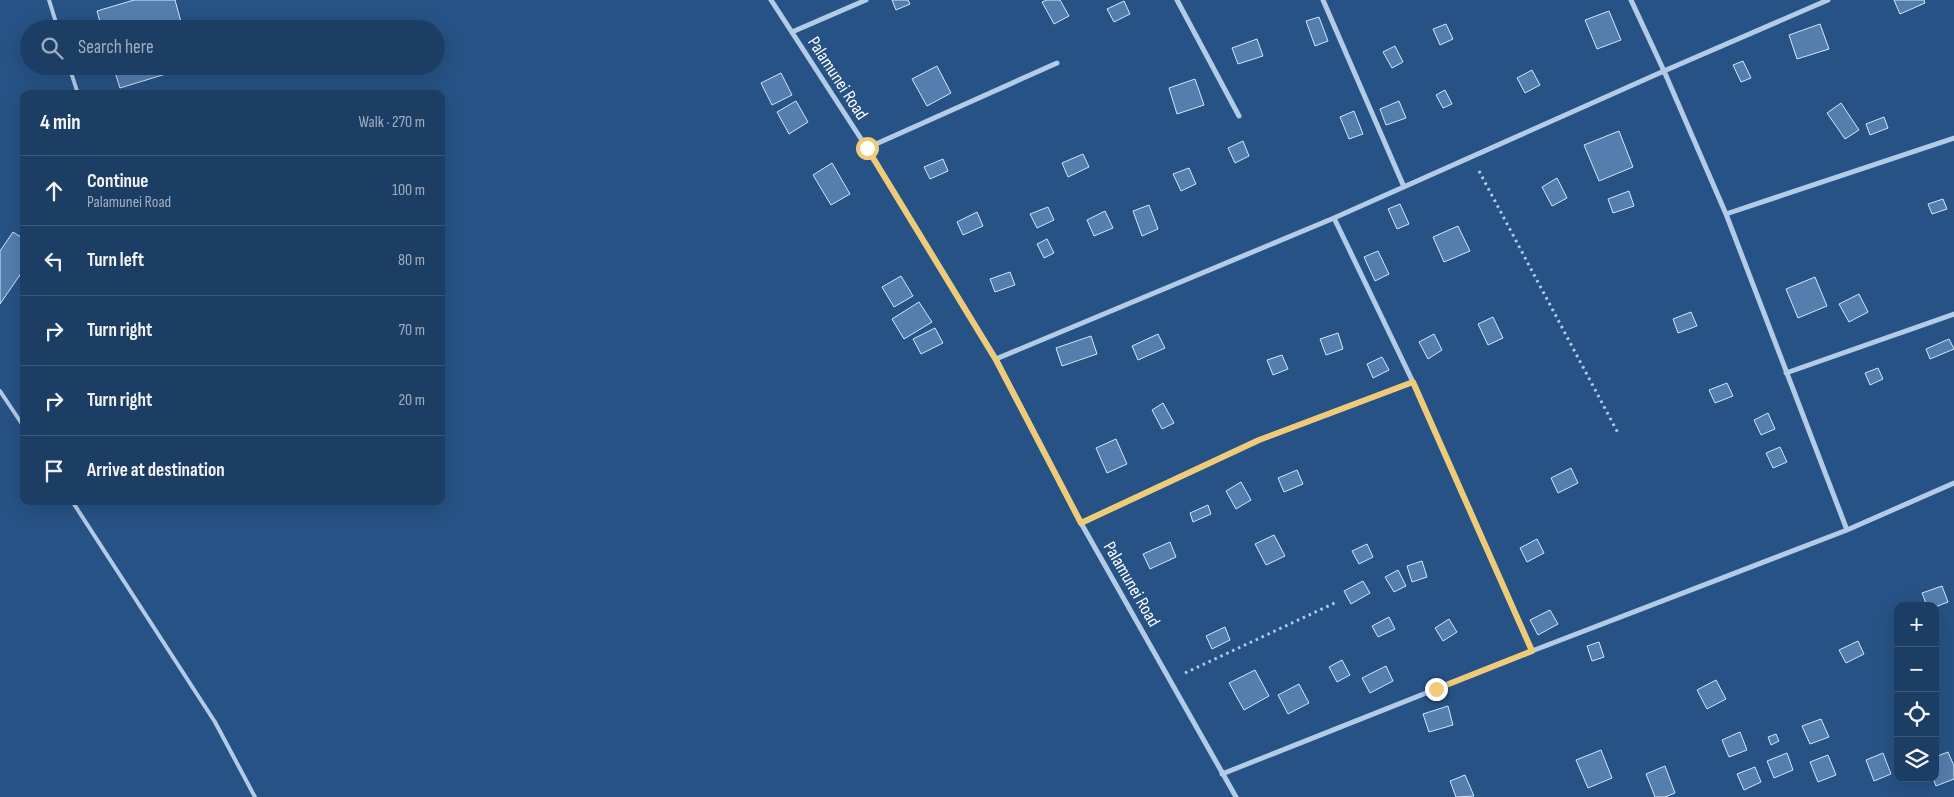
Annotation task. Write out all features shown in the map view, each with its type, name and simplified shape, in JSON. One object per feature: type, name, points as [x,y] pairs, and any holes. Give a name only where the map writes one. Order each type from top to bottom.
[{"type":"street","name":"Palamunei Road","points":[[772,0],[867,148],[996,360],[1081,523],[1171,679],[1236,797]]},
{"type":"street","points":[[792,32],[866,0]]},
{"type":"street","points":[[1177,0],[1239,116]]},
{"type":"street","points":[[1323,0],[1404,187]]},
{"type":"street","points":[[1631,0],[1726,214],[1847,530]]},
{"type":"street","points":[[996,360],[1334,218],[1828,0]]},
{"type":"street","points":[[867,148],[1056,63]]},
{"type":"street","points":[[1726,214],[1954,138]]},
{"type":"street","points":[[1334,218],[1413,382],[1532,651]]},
{"type":"street","points":[[1786,373],[1954,314]]},
{"type":"street","points":[[1081,523],[1259,440],[1413,382]]},
{"type":"street","points":[[1222,774],[1532,651],[1847,530],[1954,483]]},
{"type":"lane","points":[[49,0],[55,20]]},
{"type":"lane","points":[[72,75],[77,90]]},
{"type":"lane","points":[[0,391],[20,421]]},
{"type":"lane","points":[[75,505],[215,722],[255,797]]},
{"type":"path","points":[[1472,157],[1618,433]]},
{"type":"path","points":[[1171,679],[1337,602]]},
{"type":"building","points":[[134,0],[175,0],[181,20],[100,20],[97,11]]},
{"type":"building","points":[[892,0],[908,0],[910,4],[896,10]]},
{"type":"building","points":[[1060,0],[1069,16],[1054,24],[1042,2]]},
{"type":"building","points":[[1894,0],[1924,0],[1925,3],[1900,14]]},
{"type":"building","points":[[1124,1],[1130,14],[1114,22],[1107,9]]},
{"type":"building","points":[[1609,11],[1621,40],[1597,49],[1585,20]]},
{"type":"building","points":[[1319,17],[1328,41],[1315,46],[1306,21]]},
{"type":"building","points":[[1446,24],[1453,39],[1440,45],[1433,29]]},
{"type":"building","points":[[1820,24],[1829,49],[1797,59],[1789,35]]},
{"type":"building","points":[[1257,39],[1263,56],[1238,64],[1232,48]]},
{"type":"building","points":[[1395,46],[1403,62],[1392,68],[1383,52]]},
{"type":"building","points":[[1743,61],[1751,78],[1741,82],[1733,65]]},
{"type":"building","points":[[937,66],[951,93],[927,106],[912,79]]},
{"type":"building","points":[[1532,70],[1540,85],[1525,93],[1517,78]]},
{"type":"building","points":[[781,73],[792,95],[772,105],[761,83]]},
{"type":"building","points":[[116,75],[163,75],[120,88]]},
{"type":"building","points":[[1195,79],[1204,105],[1177,114],[1169,88]]},
{"type":"building","points":[[1445,90],[1452,104],[1443,108],[1436,95]]},
{"type":"building","points":[[796,101],[808,122],[789,134],[777,112]]},
{"type":"building","points":[[1399,101],[1406,118],[1386,125],[1380,109]]},
{"type":"building","points":[[1841,103],[1859,130],[1845,139],[1827,113]]},
{"type":"building","points":[[1354,111],[1363,134],[1349,139],[1340,117]]},
{"type":"building","points":[[1884,117],[1888,128],[1870,135],[1866,124]]},
{"type":"building","points":[[1619,131],[1633,167],[1599,181],[1584,145]]},
{"type":"building","points":[[1243,141],[1249,156],[1235,163],[1228,148]]},
{"type":"building","points":[[1083,154],[1089,167],[1068,177],[1062,163]]},
{"type":"building","points":[[943,159],[948,171],[930,179],[924,167]]},
{"type":"building","points":[[832,163],[850,194],[831,205],[813,175]]},
{"type":"building","points":[[1189,168],[1196,184],[1181,191],[1173,174]]},
{"type":"building","points":[[1557,178],[1567,198],[1552,206],[1542,187]]},
{"type":"building","points":[[1629,191],[1634,206],[1613,213],[1608,199]]},
{"type":"building","points":[[1943,199],[1947,209],[1932,214],[1928,204]]},
{"type":"building","points":[[1400,204],[1409,224],[1397,229],[1388,209]]},
{"type":"building","points":[[1149,205],[1158,229],[1142,236],[1133,211]]},
{"type":"building","points":[[1048,207],[1054,220],[1037,228],[1030,214]]},
{"type":"building","points":[[1105,211],[1113,228],[1094,236],[1087,220]]},
{"type":"building","points":[[977,212],[983,226],[963,235],[957,222]]},
{"type":"building","points":[[1458,226],[1470,251],[1444,262],[1433,237]]},
{"type":"building","points":[[13,232],[20,236],[20,275],[0,304],[0,251]]},
{"type":"building","points":[[1047,239],[1054,253],[1044,258],[1037,244]]},
{"type":"building","points":[[1378,251],[1389,274],[1375,281],[1364,257]]},
{"type":"building","points":[[1010,272],[1015,285],[995,292],[990,279]]},
{"type":"building","points":[[901,276],[913,296],[894,307],[882,287]]},
{"type":"building","points":[[1815,277],[1827,306],[1798,318],[1786,289]]},
{"type":"building","points":[[1859,294],[1868,312],[1849,322],[1839,304]]},
{"type":"building","points":[[919,302],[932,322],[904,339],[892,319]]},
{"type":"building","points":[[1691,312],[1697,326],[1678,333],[1673,319]]},
{"type":"building","points":[[1493,317],[1503,338],[1488,345],[1478,324]]},
{"type":"building","points":[[935,328],[943,343],[921,354],[913,339]]},
{"type":"building","points":[[1338,333],[1343,349],[1326,355],[1320,339]]},
{"type":"building","points":[[1158,334],[1165,348],[1138,360],[1132,346]]},
{"type":"building","points":[[1434,334],[1442,350],[1428,359],[1419,342]]},
{"type":"building","points":[[1091,336],[1097,354],[1062,366],[1056,348]]},
{"type":"building","points":[[1949,339],[1954,349],[1930,359],[1926,349]]},
{"type":"building","points":[[1282,355],[1288,369],[1273,375],[1267,360]]},
{"type":"building","points":[[1382,357],[1389,370],[1373,378],[1367,364]]},
{"type":"building","points":[[1878,368],[1883,379],[1870,385],[1865,373]]},
{"type":"building","points":[[1727,383],[1733,396],[1715,403],[1709,390]]},
{"type":"building","points":[[1163,403],[1174,423],[1162,429],[1152,410]]},
{"type":"building","points":[[1768,413],[1775,429],[1761,435],[1754,420]]},
{"type":"building","points":[[1116,439],[1127,464],[1107,473],[1096,448]]},
{"type":"building","points":[[1780,447],[1787,462],[1773,468],[1766,453]]},
{"type":"building","points":[[1571,468],[1578,483],[1558,493],[1551,478]]},
{"type":"building","points":[[1297,470],[1303,484],[1284,492],[1278,478]]},
{"type":"building","points":[[1241,482],[1251,500],[1236,509],[1226,491]]},
{"type":"building","points":[[1208,505],[1211,514],[1193,522],[1190,513]]},
{"type":"building","points":[[1274,535],[1285,556],[1266,565],[1255,544]]},
{"type":"building","points":[[1537,539],[1544,553],[1527,562],[1520,548]]},
{"type":"building","points":[[1170,542],[1176,557],[1150,569],[1143,554]]},
{"type":"building","points":[[1367,544],[1373,557],[1359,564],[1352,551]]},
{"type":"building","points":[[1422,561],[1427,577],[1412,582],[1407,566]]},
{"type":"building","points":[[1398,570],[1406,586],[1394,592],[1385,577]]},
{"type":"building","points":[[1363,581],[1370,593],[1351,604],[1344,591]]},
{"type":"building","points":[[1942,586],[1948,602],[1939,605],[1939,602],[1925,602],[1922,593]]},
{"type":"building","points":[[1550,610],[1558,624],[1538,635],[1530,620]]},
{"type":"building","points":[[1389,617],[1395,629],[1378,637],[1372,626]]},
{"type":"building","points":[[1449,619],[1457,632],[1443,641],[1435,628]]},
{"type":"building","points":[[1225,627],[1230,640],[1212,649],[1206,636]]},
{"type":"building","points":[[1858,641],[1864,654],[1846,663],[1839,650]]},
{"type":"building","points":[[1599,642],[1604,657],[1592,661],[1587,646]]},
{"type":"building","points":[[1342,660],[1350,675],[1337,682],[1329,667]]},
{"type":"building","points":[[1386,666],[1393,681],[1370,693],[1362,678]]},
{"type":"building","points":[[1255,670],[1269,696],[1244,710],[1229,683]]},
{"type":"building","points":[[1716,680],[1726,699],[1707,709],[1697,690]]},
{"type":"building","points":[[1299,684],[1309,703],[1288,714],[1278,695]]},
{"type":"building","points":[[1448,706],[1453,725],[1429,732],[1423,714]]},
{"type":"building","points":[[1821,719],[1829,737],[1810,744],[1802,726]]},
{"type":"building","points":[[1740,732],[1747,750],[1729,757],[1722,740]]},
{"type":"building","points":[[1776,734],[1779,741],[1771,745],[1768,737]]},
{"type":"building","points":[[1601,750],[1612,778],[1588,788],[1576,760]]},
{"type":"building","points":[[1948,752],[1954,766],[1954,779],[1936,786],[1934,782],[1939,782],[1939,755]]},
{"type":"building","points":[[1787,753],[1793,770],[1774,778],[1767,761]]},
{"type":"building","points":[[1883,753],[1891,774],[1874,781],[1866,760]]},
{"type":"building","points":[[1828,755],[1836,775],[1818,782],[1810,762]]},
{"type":"building","points":[[1665,766],[1675,793],[1665,797],[1655,797],[1646,774]]},
{"type":"building","points":[[1755,767],[1761,782],[1744,790],[1737,774]]},
{"type":"building","points":[[1465,775],[1474,796],[1456,797],[1450,781]]},
{"type":"route","points":[[867,148],[996,360],[1081,523],[1259,440],[1413,382],[1532,651],[1436,689]]}]
